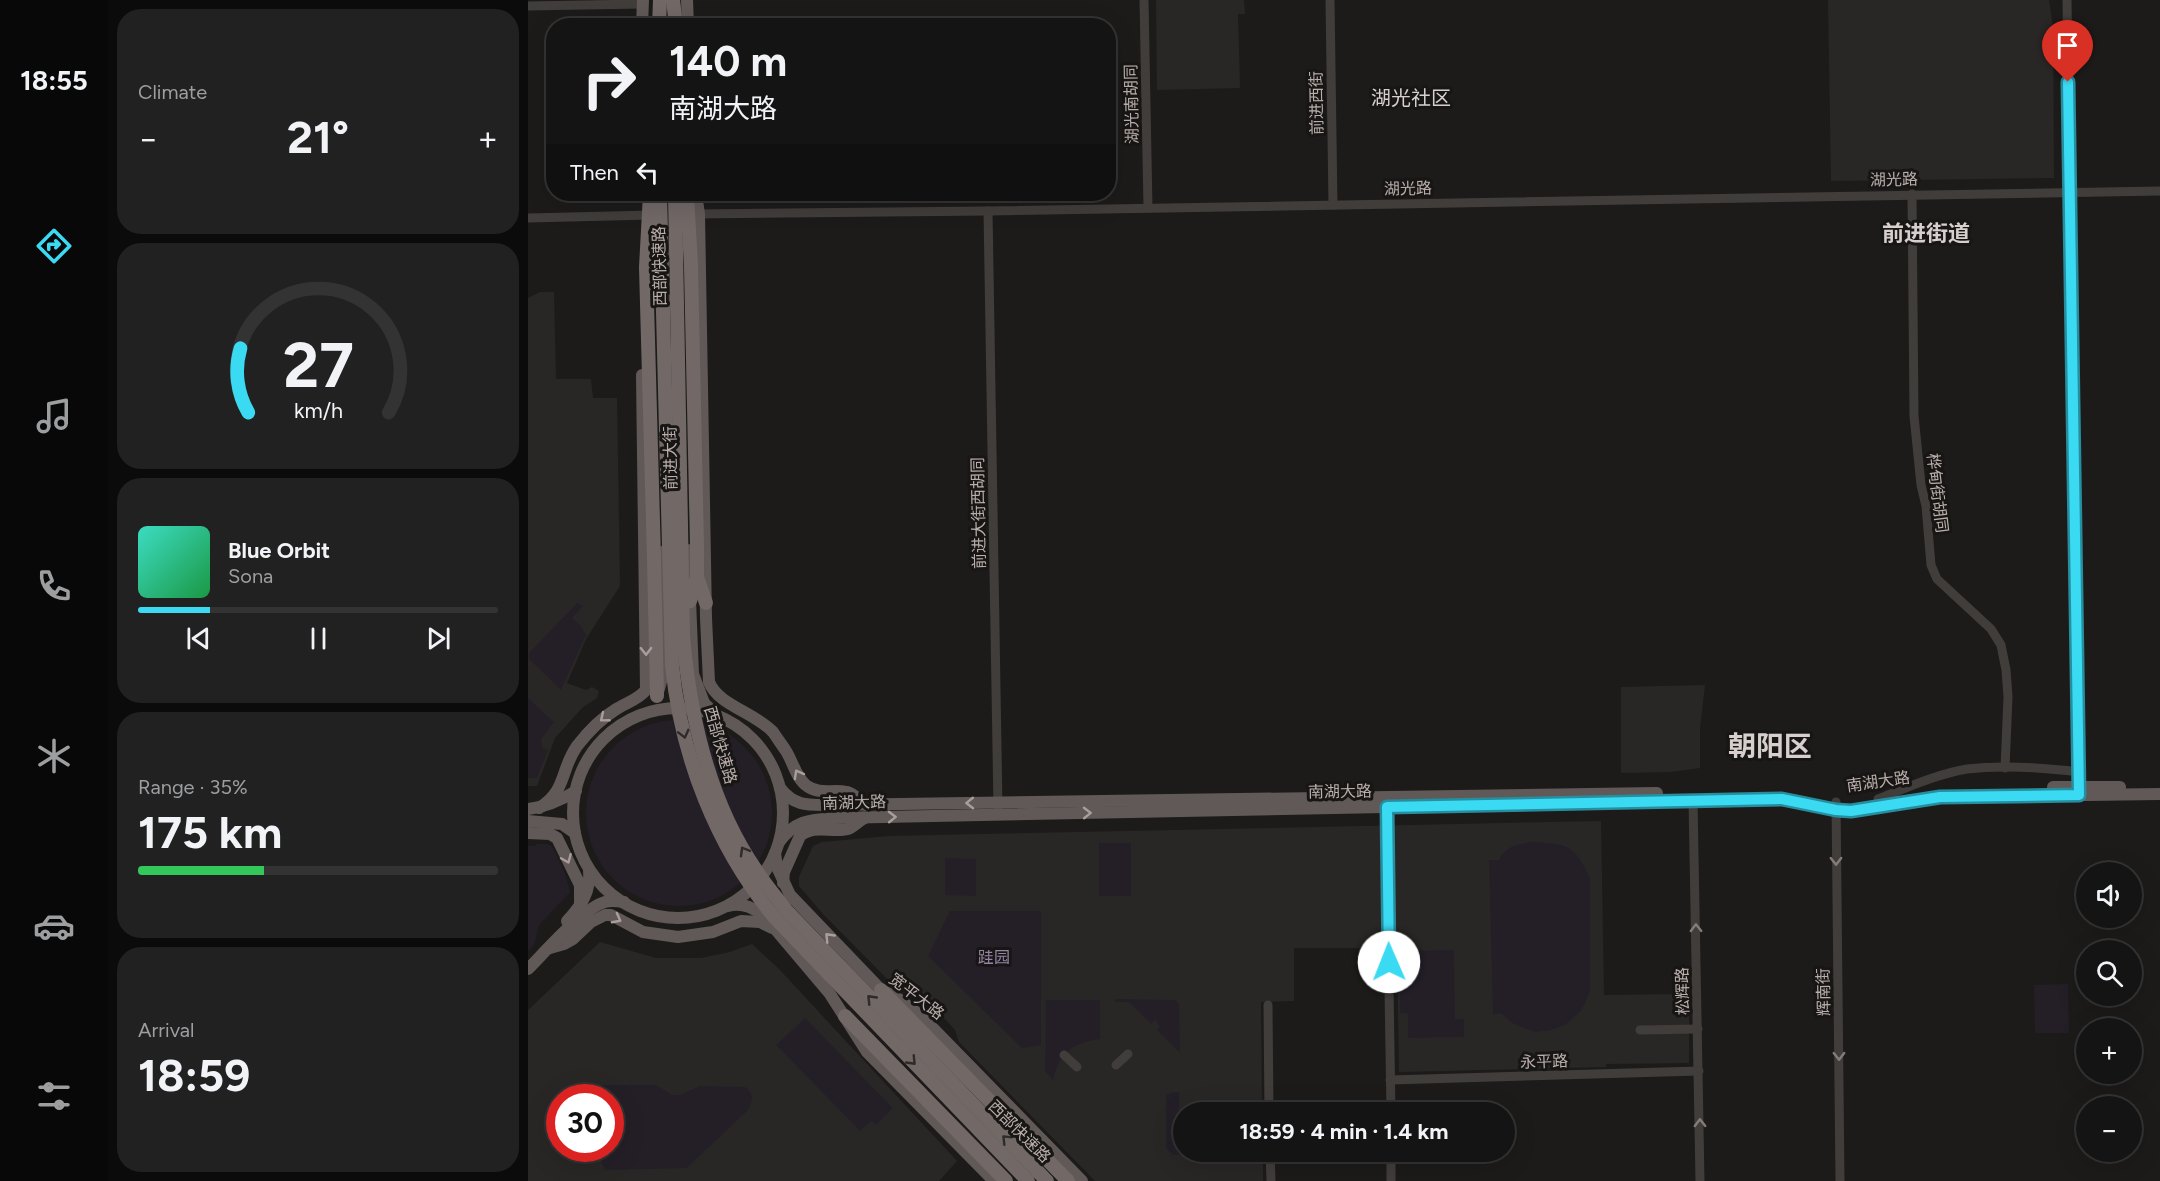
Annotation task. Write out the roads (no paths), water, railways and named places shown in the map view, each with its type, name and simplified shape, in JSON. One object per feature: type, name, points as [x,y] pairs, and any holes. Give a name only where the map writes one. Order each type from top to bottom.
[{"type":"highway","points":[[658,0],[658,18]]},
{"type":"highway","points":[[673,0],[674,18]]},
{"type":"highway","points":[[650,201],[646,267],[657,696]]},
{"type":"highway","name":"西部快速路","points":[[658,201],[672,655],[675,694],[695,772],[728,851],[765,906],[1028,1181]]},
{"type":"highway","name":"西部快速路","points":[[677,201],[683,636],[689,693],[711,777],[726,816],[740,843],[755,869],[786,910],[1047,1181]]},
{"type":"highway","points":[[687,201],[692,278],[697,545],[697,577],[690,601]]},
{"type":"highway","points":[[697,577],[705,603]]},
{"type":"highway","points":[[880,990],[1068,1181]]},
{"type":"highway","points":[[845,1016],[1006,1181]]},
{"type":"main road","points":[[687,0],[688,18]]},
{"type":"main road","points":[[642,18],[643,2]]},
{"type":"main road","name":"前进大街","points":[[533,808],[554,797],[570,758],[586,735],[613,711],[642,695],[646,690],[640,263],[643,201]]},
{"type":"main road","name":"前进大街","points":[[641,715],[657,696],[665,667],[657,201]]},
{"type":"main road","name":"前进大街","points":[[678,201],[693,674],[704,703],[722,718]]},
{"type":"main road","name":"前进大街","points":[[697,201],[708,677],[722,718]]},
{"type":"main road","points":[[708,677],[712,691],[719,698],[756,717],[772,732],[787,752],[803,783],[821,792],[850,792],[866,811],[850,829],[804,832],[784,872],[783,884]]},
{"type":"main road","points":[[724,907],[742,896],[758,880],[777,847],[783,820],[780,788],[772,767],[760,748],[745,733],[722,718],[695,710],[673,709],[641,715],[612,732],[597,747],[585,765],[576,791],[573,807],[575,833],[589,869],[603,886],[624,902],[649,913],[670,917],[692,916],[742,904],[755,909],[830,994],[867,1052],[994,1181]]},
{"type":"main road","name":"南湖大路","points":[[780,788],[788,798],[796,802],[866,811],[1386,802],[1778,791],[1798,793],[1851,811],[1940,797],[2160,786]]},
{"type":"main road","name":"南湖大路","points":[[1386,802],[1782,799],[1836,806],[1909,792],[1946,789],[2160,794]]},
{"type":"main road","points":[[533,808],[562,800],[576,791]]},
{"type":"main road","name":"南湖大路","points":[[777,847],[788,829],[800,823],[866,811]]},
{"type":"main road","points":[[528,821],[562,824],[575,833]]},
{"type":"main road","points":[[528,833],[550,834],[561,843],[580,885],[578,910]]},
{"type":"main road","name":"宽平大路","points":[[777,847],[777,867],[783,884],[797,903],[880,990],[896,997],[920,1015],[1082,1181]]},
{"type":"main road","points":[[528,959],[578,910],[586,896],[590,882],[589,869]]},
{"type":"main road","points":[[528,969],[597,905],[607,901],[624,902]]},
{"type":"main road","points":[[550,948],[573,939],[591,921],[604,915],[611,915],[644,932],[663,936],[698,936],[750,920],[760,922],[777,932]]},
{"type":"street","name":"湖光南胡同","points":[[1144,0],[1148,208]]},
{"type":"street","name":"前进西街","points":[[1330,0],[1333,205]]},
{"type":"street","points":[[528,6],[643,2]]},
{"type":"street","points":[[2067,2],[2079,791]]},
{"type":"street","name":"湖光路","points":[[528,218],[2160,191]]},
{"type":"street","name":"桦甸街胡同","points":[[1912,194],[1914,416],[1931,565],[1937,579],[1991,629],[2001,645],[2008,697],[2005,768]]},
{"type":"street","name":"前进大街西胡同","points":[[988,211],[998,809]]},
{"type":"street","points":[[1878,799],[1937,777],[1967,769],[2056,769],[2079,772]]},
{"type":"street","name":"松辉路","points":[[1693,800],[1700,1181]]},
{"type":"street","points":[[1386,802],[1393,1067],[1390,1080],[1391,1102]]},
{"type":"street","name":"辉南街","points":[[1836,806],[1840,1181]]},
{"type":"street","points":[[1268,1005],[1269,1102]]},
{"type":"street","points":[[1640,1030],[1698,1029]]},
{"type":"street","points":[[1116,1065],[1128,1054]]},
{"type":"street","points":[[1064,1055],[1077,1067]]},
{"type":"street","name":"永平路","points":[[1390,1080],[1699,1071]]},
{"type":"street","points":[[1270,1162],[1271,1181]]},
{"type":"street","points":[[1391,1162],[1391,1181]]},
{"type":"district","name":"湖光社区","points":[[1411,98]]},
{"type":"district","name":"前进街道","points":[[1926,233]]},
{"type":"district","name":"朝阳区","points":[[1770,746]]},
{"type":"park label","name":"跬园","points":[[994,957]]}]
